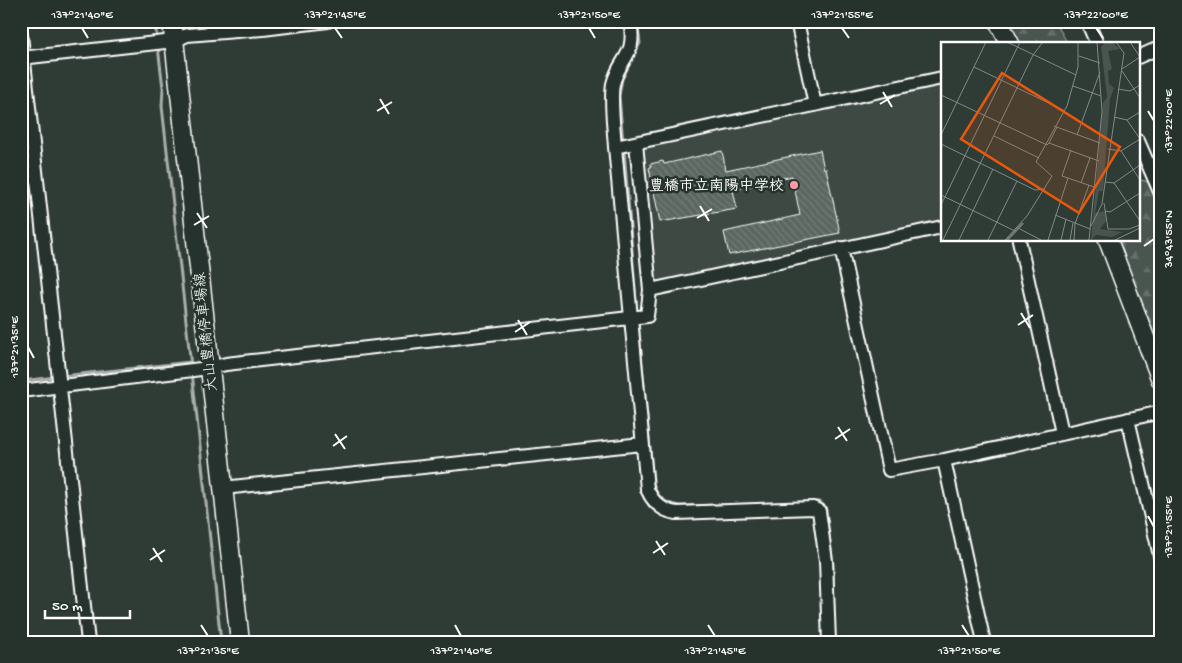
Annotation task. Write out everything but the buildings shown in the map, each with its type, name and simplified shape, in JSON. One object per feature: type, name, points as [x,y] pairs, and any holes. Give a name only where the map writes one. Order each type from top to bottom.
[{"type":"main road","name":"大山豊橋停車場線","points":[[172,21],[162,43],[204,369],[223,488],[240,642]]},
{"type":"main road","points":[[998,21],[1009,42]]},
{"type":"main road","points":[[1108,241],[1161,380]]},
{"type":"street","points":[[22,58],[162,43],[187,35],[263,29],[328,21]]},
{"type":"street","points":[[630,21],[632,41],[630,50],[616,74],[613,84],[615,147],[647,489],[651,498],[661,508],[670,512],[697,513],[813,508],[819,511],[826,562],[827,640]]},
{"type":"street","points":[[797,21],[815,105]]},
{"type":"street","points":[[1087,21],[1096,42]]},
{"type":"street","points":[[21,35],[22,58],[61,386],[88,642]]},
{"type":"street","points":[[1140,56],[1161,47]]},
{"type":"street","points":[[615,147],[941,78]]},
{"type":"street","points":[[21,392],[184,372],[226,364],[647,316],[650,290],[632,144]]},
{"type":"street","points":[[1140,146],[1161,194]]},
{"type":"street","points":[[650,290],[941,227]]},
{"type":"street","points":[[1019,241],[1062,433]]},
{"type":"street","points":[[841,248],[889,470],[944,460],[1161,412]]},
{"type":"street","points":[[1128,418],[1161,560]]},
{"type":"street","points":[[223,488],[642,444]]},
{"type":"street","points":[[944,460],[984,642]]},
{"type":"shaded area","name":"豊橋市立南陽中学校","points":[[941,85],[941,222],[655,283],[642,148]]},
{"type":"green space","points":[[1008,21],[1055,21],[1067,42],[1019,42]]},
{"type":"green space","points":[[1140,180],[1151,183],[1161,205],[1161,361],[1114,241],[1140,241]]},
{"type":"waterway","points":[[155,21],[157,41]]},
{"type":"waterway","points":[[623,143],[619,96],[622,79],[640,43],[637,21]]},
{"type":"waterway","points":[[158,47],[163,88],[162,106],[191,366]]},
{"type":"waterway","points":[[624,149],[637,315]]},
{"type":"waterway","points":[[638,321],[653,481],[658,495],[670,504],[680,506],[794,503]]},
{"type":"waterway","points":[[62,376],[190,362]]},
{"type":"waterway","points":[[192,372],[221,642]]},
{"type":"waterway","points":[[21,381],[56,377]]},
{"type":"waterway","points":[[813,502],[820,502],[826,510],[833,566],[834,621]]},
{"type":"place","name":"豊橋市立南陽中学校","points":[[794,185]]}]
